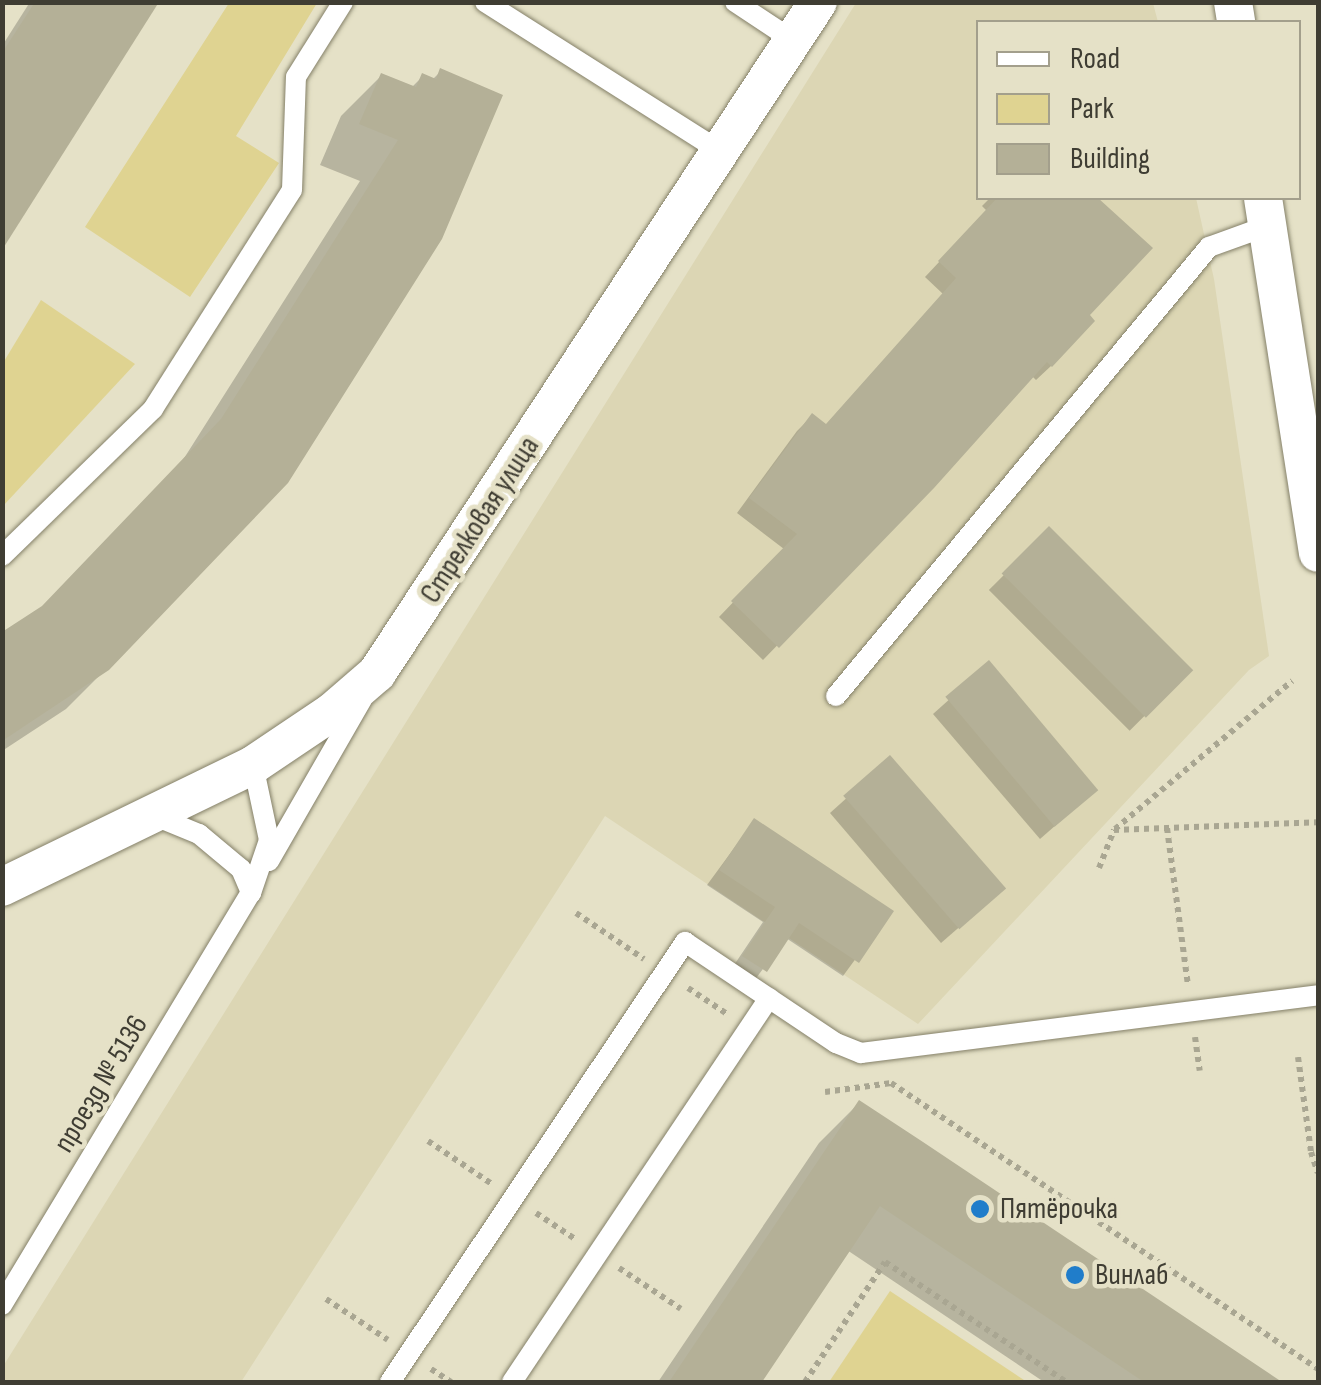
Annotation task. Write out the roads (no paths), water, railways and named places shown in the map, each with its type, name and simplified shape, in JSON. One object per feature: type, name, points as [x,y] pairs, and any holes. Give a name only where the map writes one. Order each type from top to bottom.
[{"type":"street","name":"Стрелковая улица","points":[[2,887],[155,816],[253,765],[332,712],[376,673],[818,2]]},
{"type":"street","points":[[1265,212],[1318,554]]},
{"type":"lane","points":[[2,556],[153,409],[292,190],[296,77],[343,2]]},
{"type":"lane","points":[[485,2],[721,152]]},
{"type":"lane","points":[[736,2],[794,41]]},
{"type":"lane","points":[[836,696],[1209,247],[1265,212]]},
{"type":"lane","name":"проезд № 5136","points":[[2,1305],[251,893],[376,673]]},
{"type":"lane","name":"проезд № 5136","points":[[251,893],[269,840],[253,765]]},
{"type":"lane","points":[[155,816],[199,834],[241,869],[251,893]]},
{"type":"lane","points":[[390,1382],[686,942],[836,1043],[861,1053],[1318,996]]},
{"type":"lane","points":[[512,1382],[769,998]]},
{"type":"place","name":"Пятёрочка","points":[[980,1209]]},
{"type":"place","name":"Винлаб","points":[[1075,1275]]}]
